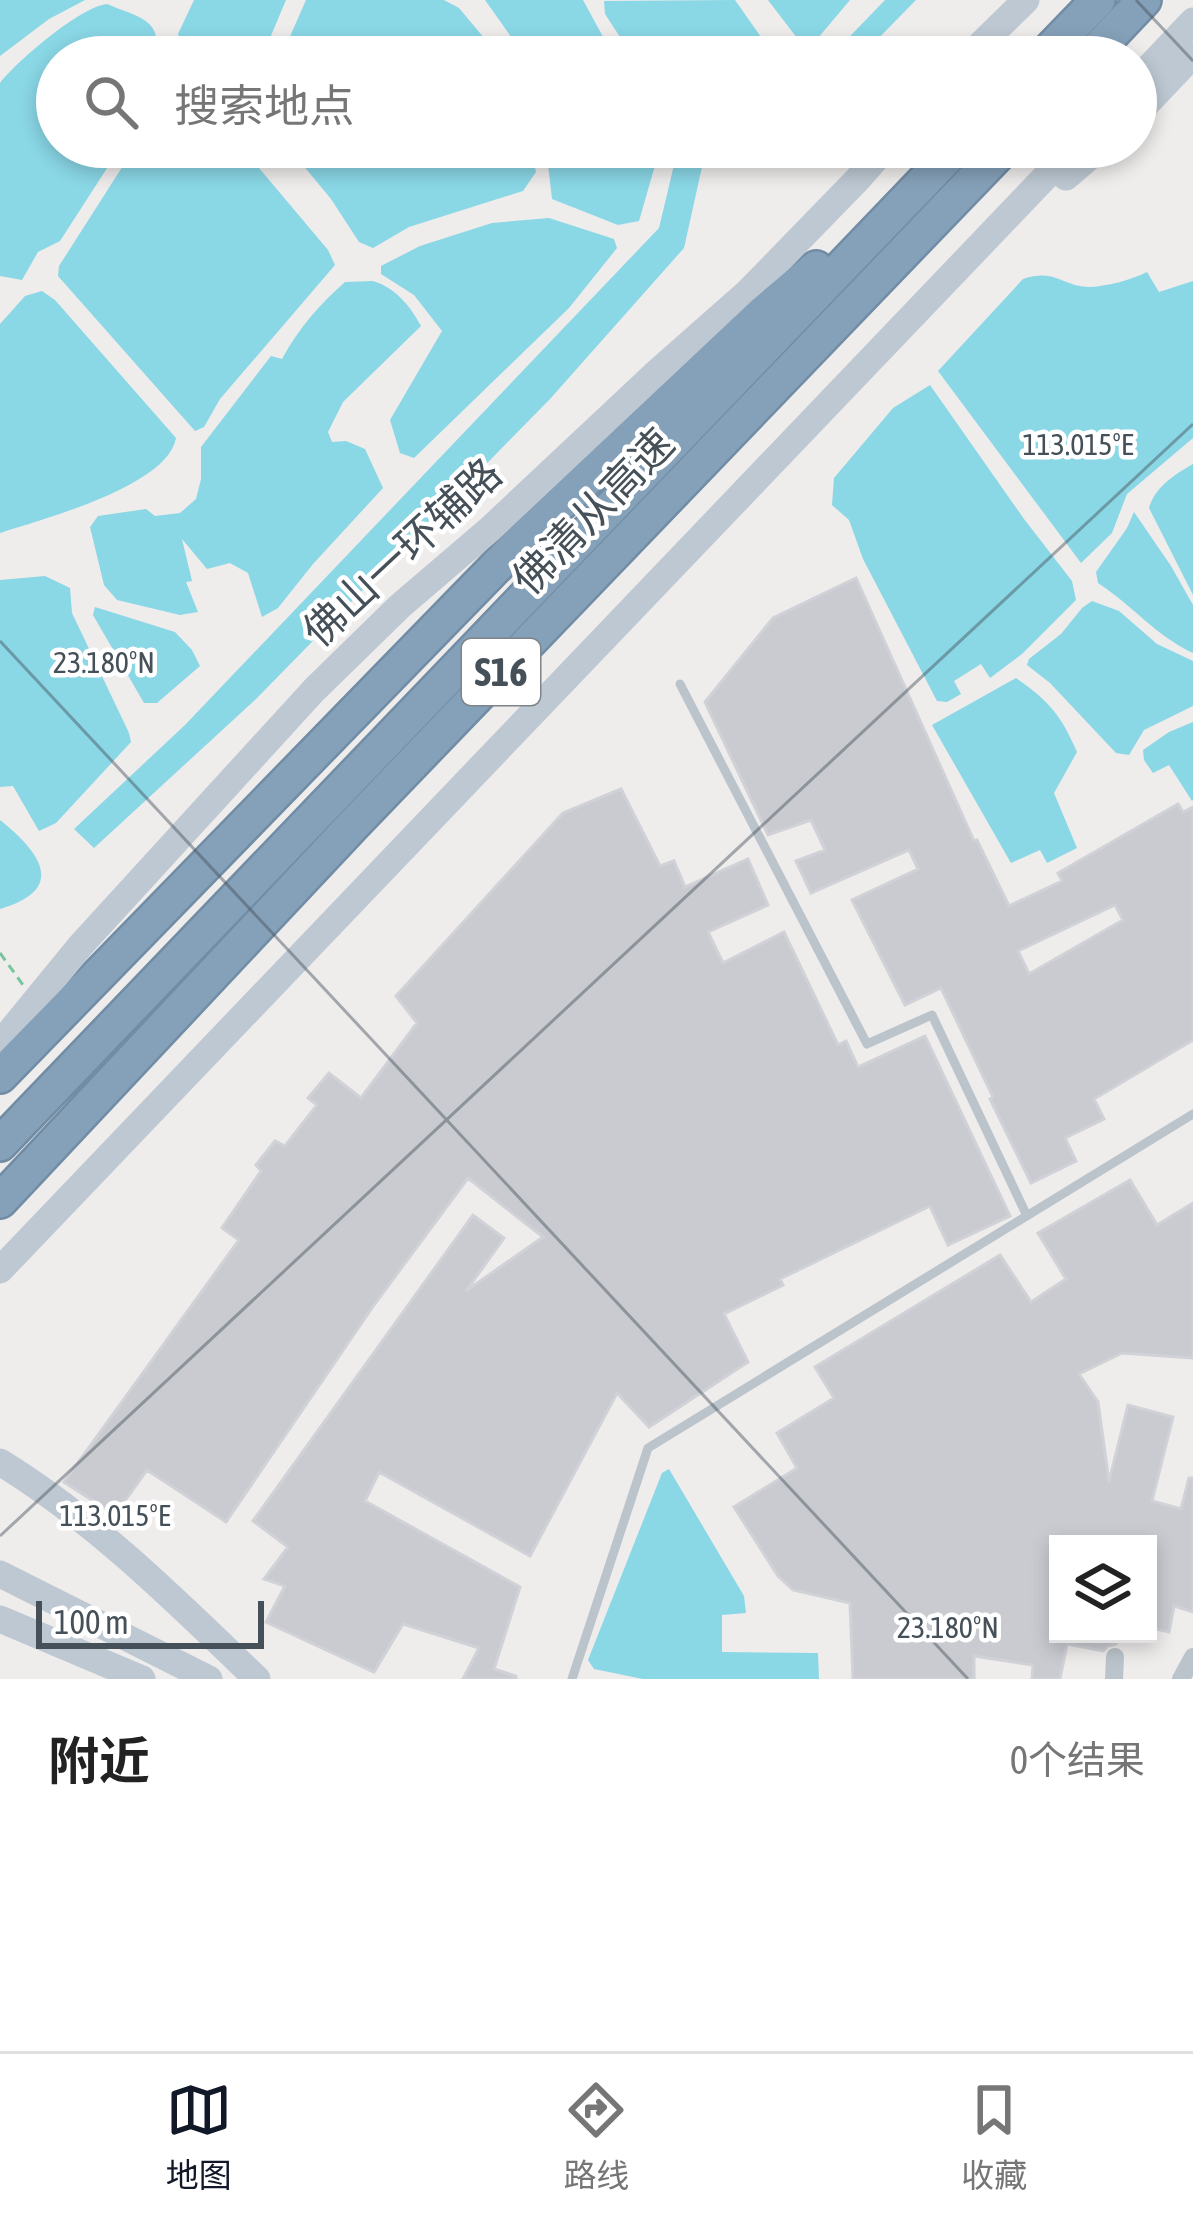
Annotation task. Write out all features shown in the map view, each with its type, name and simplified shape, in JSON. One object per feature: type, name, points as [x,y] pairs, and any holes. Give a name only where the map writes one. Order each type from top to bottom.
[{"type":"highway","points":[[1063,36],[1098,0]]},
{"type":"highway","points":[[1110,36],[1144,0]]},
{"type":"highway","points":[[0,1076],[523,539],[764,312],[933,168]]},
{"type":"highway","name":"佛清从高速","points":[[0,1144],[937,168]]},
{"type":"highway","name":"佛清从高速","points":[[0,1201],[354,824],[985,168]]},
{"type":"main road","points":[[979,36],[1005,0]]},
{"type":"main road","points":[[987,36],[1026,0]]},
{"type":"main road","points":[[1157,59],[1193,21]]},
{"type":"main road","points":[[1157,93],[1193,55]]},
{"type":"main road","name":"佛山一环辅路","points":[[0,1044],[81,944],[314,690],[400,606],[747,293],[868,168]]},
{"type":"main road","points":[[0,1270],[1054,168]]},
{"type":"main road","points":[[962,265],[1076,168]]},
{"type":"main road","points":[[0,1462],[88,1522],[256,1679]]},
{"type":"main road","points":[[10,1579],[209,1679]]},
{"type":"main road","points":[[0,1619],[142,1679]]},
{"type":"street","points":[[1114,1679],[1115,1658]]},
{"type":"street","points":[[1181,1679],[1193,1658]]},
{"type":"lane","points":[[680,684],[867,1043],[932,1015],[1027,1216]]},
{"type":"lane","points":[[572,1679],[648,1448],[1193,1114]]},
{"type":"path","points":[[0,953],[35,1001]]},
{"type":"water","points":[[0,0],[85,0],[49,19],[0,56]]},
{"type":"water","points":[[194,0],[286,0],[271,36],[178,34]]},
{"type":"water","points":[[306,0],[444,0],[459,8],[482,36],[290,36]]},
{"type":"water","points":[[485,0],[583,0],[603,36],[510,36]]},
{"type":"water","points":[[735,0],[760,36],[619,36],[605,14],[604,1]]},
{"type":"water","points":[[768,0],[850,0],[820,36],[796,36]]},
{"type":"water","points":[[885,0],[916,0],[881,36],[850,36]]},
{"type":"water","points":[[107,4],[137,16],[156,36],[51,36]]},
{"type":"water","points":[[34,49],[36,168],[107,168],[60,241],[38,252],[22,280],[0,276],[0,83]]},
{"type":"water","points":[[122,168],[259,168],[328,250],[335,265],[220,399],[204,427],[195,431],[58,276],[59,266]]},
{"type":"water","points":[[305,168],[535,168],[536,172],[523,191],[409,227],[373,248],[359,242]]},
{"type":"water","points":[[548,168],[654,168],[639,221],[618,225],[552,199]]},
{"type":"water","points":[[673,168],[702,168],[684,248],[550,399],[256,699],[94,848],[74,829],[185,725],[659,228]]},
{"type":"water","points":[[549,218],[614,239],[617,248],[569,308],[414,458],[400,453],[390,420],[442,331],[414,295],[381,274],[381,266],[420,246],[492,223]]},
{"type":"water","points":[[1147,272],[1159,292],[1193,281],[1193,438],[1127,494],[1112,533],[1081,563],[938,371],[1023,279],[1043,276],[1090,287]]},
{"type":"water","points":[[373,281],[402,299],[421,326],[343,402],[328,432],[332,442],[346,441],[365,449],[383,488],[278,608],[262,617],[248,573],[230,563],[207,569],[182,539],[192,581],[186,582],[198,612],[180,615],[117,600],[104,585],[90,527],[98,516],[146,509],[155,516],[180,513],[196,499],[201,447],[271,356],[282,359],[310,318],[345,282]]},
{"type":"water","points":[[42,291],[176,438],[168,455],[128,485],[0,533],[0,324],[25,296]]},
{"type":"water","points":[[930,385],[1072,581],[1076,600],[1022,654],[990,678],[981,664],[954,681],[961,694],[947,702],[937,701],[863,559],[849,520],[832,505],[834,478],[893,408]]},
{"type":"water","points":[[1193,464],[1193,595],[1149,508],[1172,477]]},
{"type":"water","points":[[1134,512],[1193,605],[1193,653],[1098,583],[1096,572]]},
{"type":"water","points":[[45,576],[70,588],[72,613],[131,742],[56,823],[39,831],[13,786],[0,787],[0,580]]},
{"type":"water","points":[[1092,601],[1119,611],[1157,644],[1193,661],[1193,706],[1144,730],[1129,755],[1116,753],[1027,665]]},
{"type":"water","points":[[95,607],[175,632],[200,666],[157,703],[144,703],[93,615]]},
{"type":"water","points":[[1016,678],[1053,710],[1077,752],[1054,793],[1077,848],[1047,863],[1040,850],[1011,863],[932,725]]},
{"type":"water","points":[[1193,722],[1192,801],[1169,765],[1153,773],[1143,750]]},
{"type":"water","points":[[0,820],[35,857],[41,880],[21,901],[0,909]]},
{"type":"water","points":[[669,1469],[744,1596],[746,1613],[722,1615],[722,1652],[818,1653],[819,1679],[643,1679],[594,1669],[588,1660],[662,1473]]},
{"type":"building","points":[[856,578],[974,841],[1009,906],[1062,881],[1058,873],[1178,804],[1183,812],[1193,807],[1193,1040],[1094,1099],[1104,1119],[1065,1138],[1076,1161],[1031,1183],[941,988],[905,1005],[852,900],[918,869],[909,850],[811,893],[796,861],[825,850],[811,820],[768,835],[705,702],[773,618]],"holes":[[[1115,905],[1123,920],[1029,974],[1018,951]]]},
{"type":"building","points":[[621,789],[660,866],[674,861],[685,887],[748,859],[768,905],[708,932],[723,963],[784,932],[838,1045],[846,1041],[858,1067],[925,1036],[1010,1216],[948,1245],[930,1206],[780,1279],[783,1285],[724,1314],[748,1362],[649,1427],[617,1393],[530,1556],[379,1472],[365,1501],[520,1587],[494,1669],[516,1679],[463,1679],[479,1648],[403,1624],[374,1672],[266,1622],[285,1586],[264,1579],[288,1547],[253,1521],[473,1215],[504,1238],[466,1291],[543,1237],[468,1178],[374,1305],[226,1522],[147,1470],[115,1515],[64,1482],[239,1240],[222,1228],[261,1171],[256,1165],[275,1141],[285,1146],[317,1105],[308,1098],[329,1073],[361,1098],[417,1023],[396,996],[563,813]]},
{"type":"building","points":[[1130,1180],[1157,1225],[1193,1203],[1193,1358],[1122,1353],[1079,1374],[1098,1402],[1109,1482],[1128,1405],[1173,1417],[1152,1501],[1181,1509],[1189,1478],[1193,1478],[1193,1612],[1174,1606],[1169,1632],[1157,1629],[1157,1535],[1049,1535],[1049,1643],[1116,1644],[1103,1651],[1067,1644],[1060,1679],[1032,1679],[1033,1665],[974,1656],[974,1679],[853,1679],[850,1603],[793,1590],[778,1576],[734,1507],[797,1468],[777,1433],[834,1398],[815,1367],[1000,1255],[1031,1302],[1066,1279],[1038,1233]]}]
